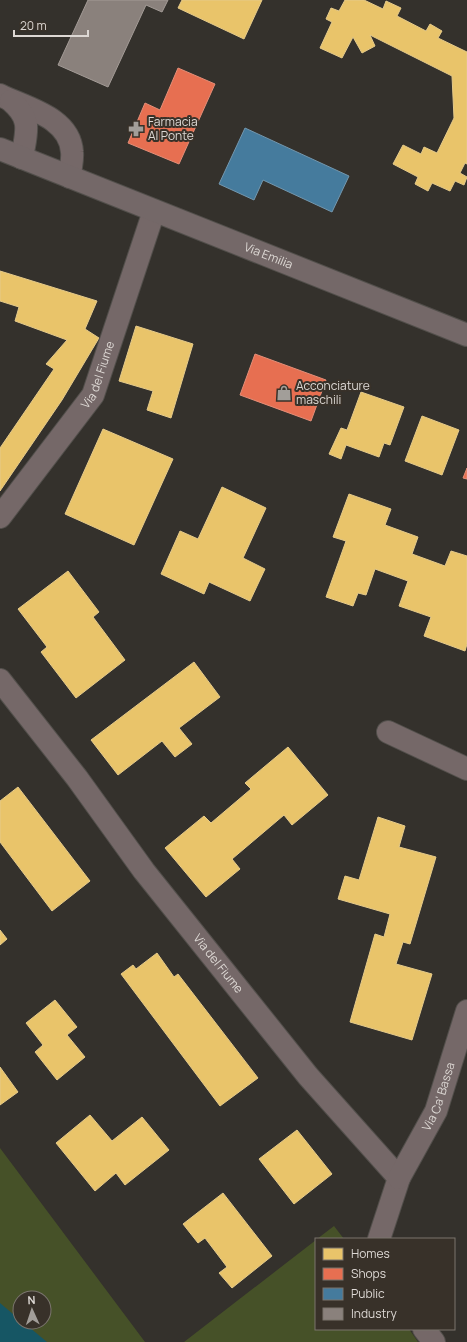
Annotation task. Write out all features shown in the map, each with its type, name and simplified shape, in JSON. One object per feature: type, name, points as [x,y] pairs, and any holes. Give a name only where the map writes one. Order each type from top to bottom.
[{"type":"main road","name":"Via Emilia","points":[[0,149],[467,335]]},
{"type":"street","points":[[5,97],[20,109],[25,116],[28,125],[22,158]]},
{"type":"street","points":[[5,97],[42,114],[60,126],[69,138],[72,152],[70,177]]},
{"type":"street","name":"Via del Fiume","points":[[0,517],[92,395],[154,211]]},
{"type":"street","name":"Via del Fiume","points":[[3,687],[77,778],[144,871],[308,1076],[399,1178]]},
{"type":"street","points":[[388,732],[467,769]]},
{"type":"street","name":"Via Ca' Bassa","points":[[399,1178],[436,1111],[460,1060],[467,1011]]},
{"type":"street","points":[[379,1238],[399,1178]]},
{"type":"street","points":[[425,1330],[434,1342]]},
{"type":"green space","points":[[0,1148],[145,1342],[0,1342]]},
{"type":"green space","points":[[334,1226],[343,1238],[318,1238]]},
{"type":"green space","points":[[315,1241],[315,1330],[410,1330],[418,1342],[184,1342]]},
{"type":"water","points":[[0,1303],[12,1313],[12,1330],[33,1330],[47,1342],[0,1342]]},
{"type":"building: Homes","points":[[182,0],[262,0],[244,39],[178,8]]},
{"type":"building: Homes","points":[[345,0],[364,0],[383,9],[386,1],[401,8],[397,16],[426,31],[430,24],[442,31],[438,38],[467,52],[467,164],[465,163],[460,173],[467,177],[464,185],[455,181],[450,191],[432,183],[428,191],[415,184],[418,177],[393,164],[403,145],[421,154],[424,147],[437,153],[454,118],[452,76],[370,35],[375,46],[362,53],[353,37],[342,58],[320,48],[332,22],[326,19],[331,8],[339,11]]},
{"type":"building: Homes","points":[[0,271],[97,301],[85,329],[99,338],[62,400],[0,491],[0,448],[54,369],[46,364],[67,340],[15,321],[19,307],[0,301]]},
{"type":"building: Homes","points":[[136,326],[193,344],[171,418],[147,410],[153,391],[119,381]]},
{"type":"building: Homes","points":[[361,392],[404,407],[390,445],[384,443],[379,457],[346,445],[341,459],[329,454],[341,428],[347,430]]},
{"type":"building: Homes","points":[[422,416],[459,430],[442,475],[405,461]]},
{"type":"building: Homes","points":[[103,429],[173,459],[134,545],[65,514]]},
{"type":"building: Homes","points":[[222,487],[266,508],[243,558],[265,569],[250,601],[209,582],[204,594],[161,574],[180,531],[198,539]]},
{"type":"building: Homes","points":[[349,494],[391,509],[385,525],[418,537],[412,554],[445,566],[451,551],[467,556],[467,644],[465,651],[424,636],[431,617],[399,606],[408,581],[375,569],[366,595],[358,593],[353,606],[326,597],[346,541],[333,537]]},
{"type":"building: Homes","points":[[68,571],[99,612],[93,617],[125,660],[76,698],[41,652],[47,647],[18,609]]},
{"type":"building: Homes","points":[[194,662],[220,697],[179,728],[192,744],[175,757],[162,741],[118,775],[91,740]]},
{"type":"building: Homes","points":[[288,747],[328,795],[292,825],[284,815],[232,859],[240,869],[206,897],[165,848],[204,816],[211,823],[251,789],[245,783]]},
{"type":"building: Homes","points":[[18,787],[90,881],[52,911],[0,842],[0,801]]},
{"type":"building: Homes","points":[[378,817],[405,826],[399,847],[436,857],[410,944],[403,942],[396,964],[432,974],[412,1040],[350,1022],[375,934],[384,937],[390,914],[338,899],[345,876],[359,880]]},
{"type":"building: Homes","points":[[0,930],[7,939],[0,945]]},
{"type":"building: Homes","points":[[157,953],[174,977],[178,974],[258,1078],[220,1106],[121,974],[133,965],[136,969]]},
{"type":"building: Homes","points":[[55,1000],[77,1027],[67,1035],[85,1057],[57,1080],[35,1052],[43,1045],[26,1023]]},
{"type":"building: Homes","points":[[0,1067],[18,1092],[0,1105]]},
{"type":"building: Homes","points":[[90,1115],[112,1141],[142,1117],[169,1150],[125,1185],[116,1173],[95,1191],[56,1143]]},
{"type":"building: Homes","points":[[297,1130],[332,1174],[294,1204],[259,1159]]},
{"type":"building: Homes","points":[[223,1193],[272,1256],[232,1288],[219,1273],[227,1267],[205,1238],[198,1243],[183,1224]]},
{"type":"building: Shops","points":[[178,68],[215,84],[179,164],[128,143],[145,103],[160,110]]},
{"type":"building: Shops","points":[[255,354],[326,380],[311,421],[240,395]]},
{"type":"building: Shops","points":[[467,468],[467,479],[463,478]]},
{"type":"building: Public","points":[[245,128],[349,176],[332,212],[263,180],[254,200],[219,184]]},
{"type":"building: Industry","points":[[88,0],[168,0],[162,12],[146,5],[108,87],[58,65]]},
{"type":"place","name":"Farmacia Al Ponte","points":[[136,129]]},
{"type":"place","name":"Acconciature maschili","points":[[284,393]]}]
